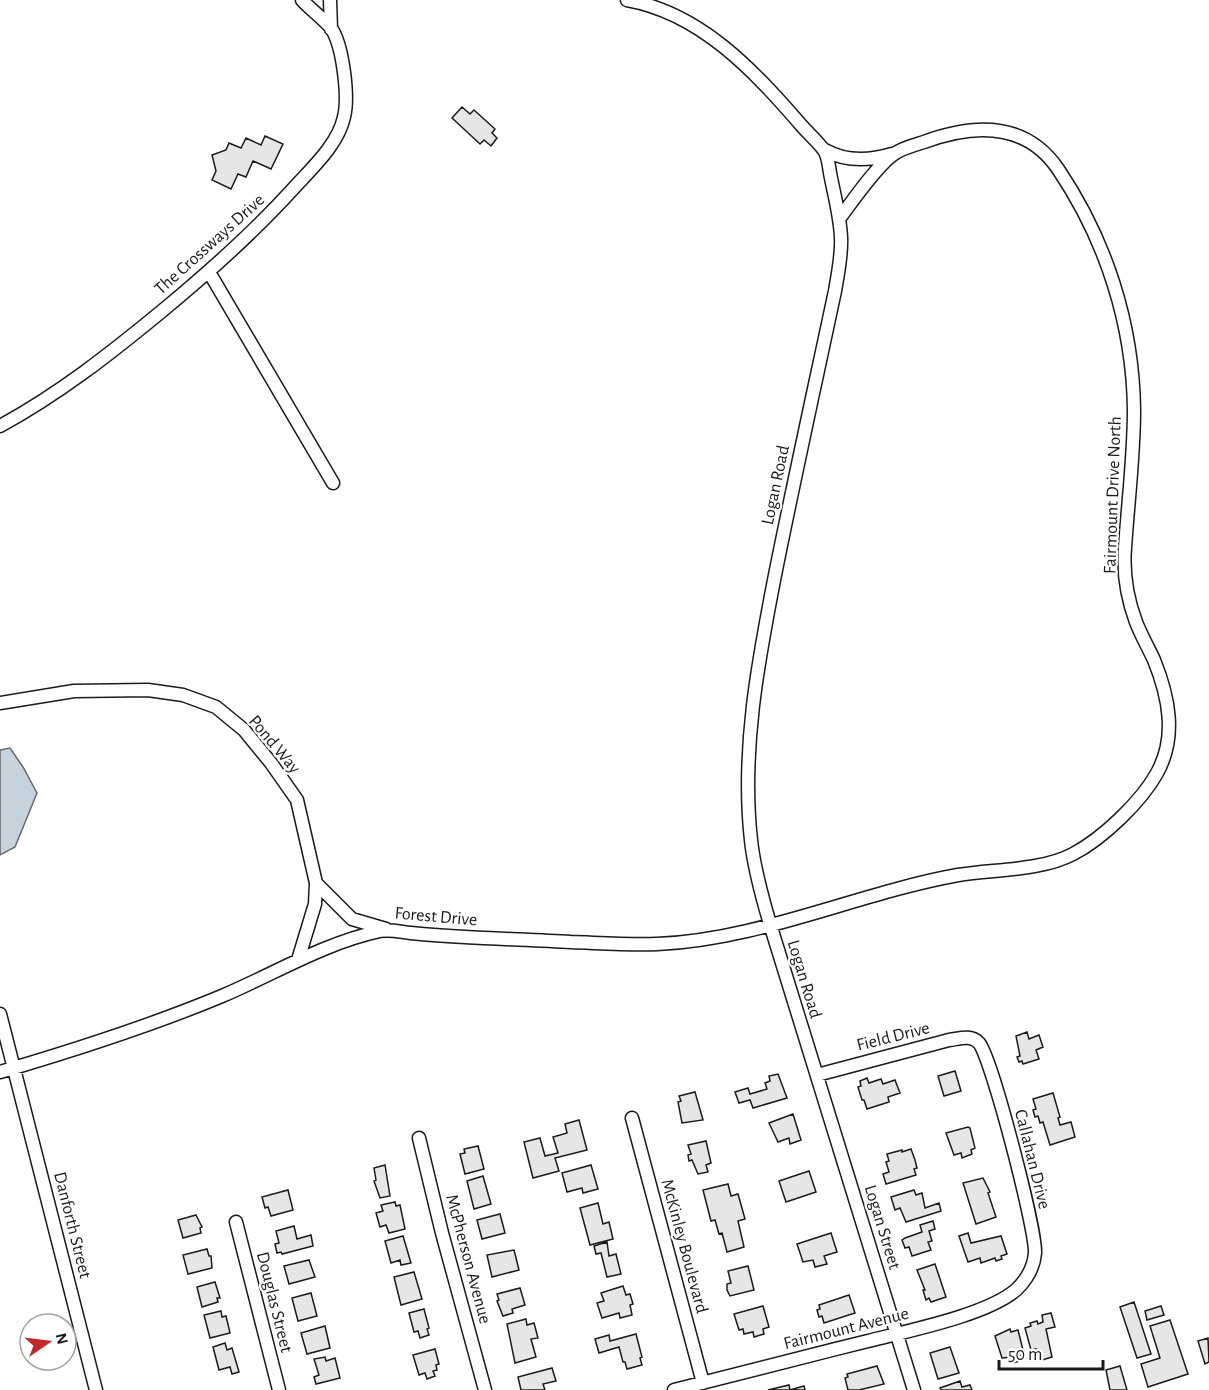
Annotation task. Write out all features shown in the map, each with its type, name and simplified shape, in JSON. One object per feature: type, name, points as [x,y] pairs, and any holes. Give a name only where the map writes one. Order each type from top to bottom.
[{"type":"street","name":"The Crossways Drive","points":[[302,0],[331,29]]},
{"type":"street","name":"The Crossways Drive","points":[[0,426],[28,411],[92,367],[208,272],[249,235],[328,148],[340,130],[345,114],[341,56],[331,29],[330,0]]},
{"type":"street","points":[[627,0],[658,8],[682,19],[713,38],[751,72],[825,150],[846,159],[865,160],[893,154]]},
{"type":"street","name":"Fairmount Drive North","points":[[770,924],[897,889],[958,875],[1047,864],[1078,852],[1121,817],[1146,790],[1161,765],[1170,732],[1167,702],[1161,679],[1137,625],[1129,598],[1125,572],[1134,414],[1129,343],[1124,315],[1114,285],[1085,219],[1062,175],[1050,158],[1034,144],[1014,134],[991,130],[954,133],[893,154],[863,186],[839,219]]},
{"type":"street","name":"Logan Road","points":[[817,1075],[759,886],[750,839],[749,755],[753,703],[762,641],[836,291],[841,257],[839,219],[825,150]]},
{"type":"street","points":[[208,272],[333,483]]},
{"type":"street","name":"Pond Way","points":[[0,703],[74,690],[148,690],[183,695],[216,707],[244,730],[297,800],[316,883],[315,904],[298,960]]},
{"type":"street","points":[[316,883],[352,919],[386,929]]},
{"type":"street","name":"Forest Drive","points":[[0,1072],[198,1006],[326,948],[386,929],[465,937],[657,944],[720,936],[770,924]]},
{"type":"street","name":"Danforth Street","points":[[0,1014],[96,1390]]},
{"type":"street","name":"Field Drive","points":[[817,1075],[949,1040],[970,1038],[979,1043]]},
{"type":"street","name":"Callahan Drive","points":[[979,1043],[996,1089],[1034,1238],[1033,1264],[1021,1284]]},
{"type":"street","name":"Logan Street","points":[[817,1075],[915,1390]]},
{"type":"street","name":"McKinley Boulevard","points":[[632,1118],[703,1383]]},
{"type":"street","name":"McPherson Avenue","points":[[419,1138],[442,1233],[485,1390]]},
{"type":"street","name":"Douglas Street","points":[[236,1222],[279,1390]]},
{"type":"street","name":"Fairmount Avenue","points":[[674,1390],[703,1383],[719,1385],[950,1319],[1005,1298],[1021,1284]]},
{"type":"shaded area","points":[[10,748],[37,793],[15,847],[0,855],[0,750]]},
{"type":"building","points":[[462,107],[470,114],[474,110],[495,129],[492,133],[497,138],[491,146],[484,140],[480,144],[452,118]]},
{"type":"building","points":[[265,136],[283,144],[271,169],[253,161],[246,177],[238,174],[231,189],[212,180],[216,171],[212,155],[226,150],[229,143],[241,148],[246,138],[261,145]]},
{"type":"building","points":[[1027,1032],[1029,1039],[1039,1035],[1043,1047],[1036,1050],[1039,1059],[1023,1064],[1017,1057],[1020,1056],[1016,1036]]},
{"type":"building","points":[[955,1071],[961,1091],[944,1096],[938,1076]]},
{"type":"building","points":[[778,1074],[787,1098],[753,1108],[750,1100],[739,1103],[735,1092],[748,1088],[750,1094],[767,1089],[765,1083],[770,1081],[769,1076]]},
{"type":"building","points":[[867,1078],[869,1083],[881,1079],[883,1084],[895,1080],[900,1093],[888,1097],[889,1102],[867,1109],[858,1087],[861,1086],[860,1081]]},
{"type":"building","points":[[695,1092],[703,1120],[682,1123],[679,1096]]},
{"type":"building","points":[[1053,1093],[1060,1125],[1071,1122],[1075,1137],[1050,1145],[1043,1122],[1040,1123],[1038,1116],[1035,1117],[1033,1110],[1036,1109],[1033,1099]]},
{"type":"building","points":[[793,1114],[801,1140],[790,1144],[789,1138],[778,1142],[769,1123]]},
{"type":"building","points":[[579,1120],[587,1150],[555,1158],[559,1171],[533,1178],[524,1142],[540,1138],[545,1156],[558,1153],[553,1137],[567,1133],[565,1124]]},
{"type":"building","points":[[968,1127],[975,1148],[971,1150],[972,1154],[962,1158],[961,1153],[954,1155],[946,1133]]},
{"type":"building","points":[[706,1141],[711,1163],[706,1165],[708,1172],[698,1174],[692,1160],[689,1161],[688,1155],[691,1154],[688,1145]]},
{"type":"building","points":[[478,1146],[484,1169],[465,1174],[460,1154],[465,1153],[464,1149]]},
{"type":"building","points":[[911,1149],[917,1168],[914,1169],[916,1175],[886,1184],[883,1174],[889,1172],[886,1162],[889,1161],[887,1154]]},
{"type":"building","points":[[385,1165],[390,1196],[380,1198],[374,1181],[376,1180],[374,1168]]},
{"type":"building","points":[[591,1165],[598,1189],[583,1193],[582,1188],[567,1192],[562,1173]]},
{"type":"building","points":[[809,1171],[816,1192],[786,1202],[779,1181]]},
{"type":"building","points":[[483,1176],[491,1204],[474,1209],[467,1181]]},
{"type":"building","points":[[983,1178],[990,1192],[988,1193],[996,1217],[976,1224],[963,1183]]},
{"type":"building","points":[[728,1184],[731,1196],[738,1194],[745,1219],[738,1221],[744,1247],[727,1252],[722,1233],[719,1234],[715,1220],[711,1221],[703,1190]]},
{"type":"building","points":[[288,1190],[293,1210],[271,1216],[268,1207],[265,1208],[262,1197]]},
{"type":"building","points":[[914,1190],[916,1195],[922,1193],[925,1208],[939,1203],[941,1211],[906,1222],[900,1208],[895,1210],[891,1197]]},
{"type":"building","points":[[395,1202],[396,1206],[400,1205],[405,1229],[389,1233],[386,1225],[380,1227],[376,1213],[383,1211],[381,1205]]},
{"type":"building","points":[[598,1203],[603,1224],[609,1222],[613,1239],[590,1245],[580,1208]]},
{"type":"building","points":[[500,1214],[505,1233],[482,1239],[477,1220]]},
{"type":"building","points":[[196,1215],[202,1227],[200,1228],[201,1233],[183,1238],[178,1220]]},
{"type":"building","points":[[933,1221],[935,1229],[929,1231],[932,1241],[928,1242],[931,1250],[912,1256],[909,1247],[905,1248],[902,1240],[922,1232],[920,1225]]},
{"type":"building","points":[[294,1226],[297,1239],[311,1235],[313,1246],[282,1254],[277,1253],[275,1244],[279,1243],[276,1231]]},
{"type":"building","points":[[831,1233],[837,1252],[824,1256],[827,1264],[815,1267],[813,1260],[803,1262],[797,1244]]},
{"type":"building","points":[[968,1233],[971,1243],[1001,1236],[1007,1254],[996,1261],[995,1258],[981,1263],[980,1258],[968,1262],[959,1236]]},
{"type":"building","points":[[403,1236],[411,1263],[401,1265],[400,1260],[391,1263],[385,1241]]},
{"type":"building","points":[[607,1242],[609,1256],[616,1254],[621,1274],[607,1277],[601,1253],[596,1254],[594,1246]]},
{"type":"building","points":[[207,1249],[211,1256],[212,1268],[188,1274],[183,1255]]},
{"type":"building","points":[[514,1250],[519,1270],[492,1277],[487,1255]]},
{"type":"building","points":[[309,1260],[315,1277],[289,1284],[284,1266]]},
{"type":"building","points":[[935,1264],[946,1297],[931,1302],[929,1298],[926,1300],[923,1290],[925,1290],[917,1270]]},
{"type":"building","points":[[748,1266],[754,1290],[730,1296],[727,1290],[727,1284],[731,1283],[728,1271]]},
{"type":"building","points":[[414,1272],[422,1299],[401,1305],[394,1277]]},
{"type":"building","points":[[215,1282],[220,1298],[217,1298],[218,1302],[202,1307],[197,1287]]},
{"type":"building","points":[[623,1286],[626,1295],[630,1294],[633,1304],[630,1305],[632,1315],[620,1318],[619,1313],[602,1318],[597,1303],[604,1301],[601,1293]]},
{"type":"building","points":[[520,1288],[525,1305],[512,1309],[513,1313],[503,1316],[497,1301],[499,1300],[497,1294]]},
{"type":"building","points":[[311,1293],[317,1316],[298,1321],[292,1298]]},
{"type":"building","points":[[849,1295],[855,1313],[824,1323],[817,1310],[820,1309],[819,1305]]},
{"type":"building","points":[[1134,1302],[1151,1354],[1137,1358],[1120,1307]]},
{"type":"building","points":[[763,1306],[769,1327],[763,1329],[764,1334],[754,1337],[753,1332],[744,1334],[743,1329],[739,1330],[734,1314]]},
{"type":"building","points":[[1161,1306],[1164,1315],[1147,1320],[1145,1311]]},
{"type":"building","points":[[424,1309],[429,1335],[420,1338],[418,1331],[414,1332],[409,1313]]},
{"type":"building","points":[[221,1311],[222,1317],[226,1316],[230,1333],[210,1338],[204,1315]]},
{"type":"building","points":[[1051,1313],[1055,1327],[1046,1329],[1052,1357],[1039,1361],[1036,1349],[1031,1350],[1025,1328],[1031,1326],[1030,1323],[1043,1322],[1042,1315]]},
{"type":"building","points":[[526,1319],[527,1325],[534,1323],[538,1338],[531,1339],[536,1357],[515,1363],[507,1324]]},
{"type":"building","points":[[1170,1320],[1188,1374],[1148,1387],[1141,1364],[1160,1358],[1150,1326]]},
{"type":"building","points":[[325,1326],[330,1348],[307,1354],[301,1333]]},
{"type":"building","points":[[1010,1329],[1011,1332],[1018,1330],[1024,1354],[1019,1356],[1020,1361],[1013,1363],[1012,1357],[1002,1358],[995,1336]]},
{"type":"building","points":[[636,1334],[642,1365],[627,1369],[619,1347],[599,1353],[595,1339],[609,1335],[610,1341]]},
{"type":"building","points":[[1208,1338],[1209,1362],[1205,1364],[1198,1341]]},
{"type":"building","points":[[225,1343],[227,1350],[232,1348],[239,1372],[232,1374],[230,1367],[219,1370],[213,1347]]},
{"type":"building","points":[[950,1347],[959,1373],[938,1379],[930,1353]]},
{"type":"building","points":[[435,1349],[439,1364],[436,1365],[437,1370],[433,1371],[435,1376],[427,1379],[425,1373],[419,1375],[413,1355]]},
{"type":"building","points":[[325,1357],[326,1361],[335,1358],[340,1378],[316,1384],[314,1377],[319,1375],[314,1359]]},
{"type":"building","points":[[877,1366],[884,1384],[859,1390],[848,1390],[845,1378],[848,1377],[847,1374]]},
{"type":"building","points":[[1120,1366],[1127,1390],[1110,1390],[1106,1370]]},
{"type":"building","points":[[552,1368],[556,1381],[543,1384],[545,1390],[521,1390],[518,1377]]},
{"type":"building","points":[[960,1381],[962,1387],[970,1385],[972,1390],[941,1390],[940,1388]]},
{"type":"building","points":[[789,1385],[790,1390],[768,1390]]},
{"type":"building","points":[[804,1386],[805,1390],[790,1390]]}]
